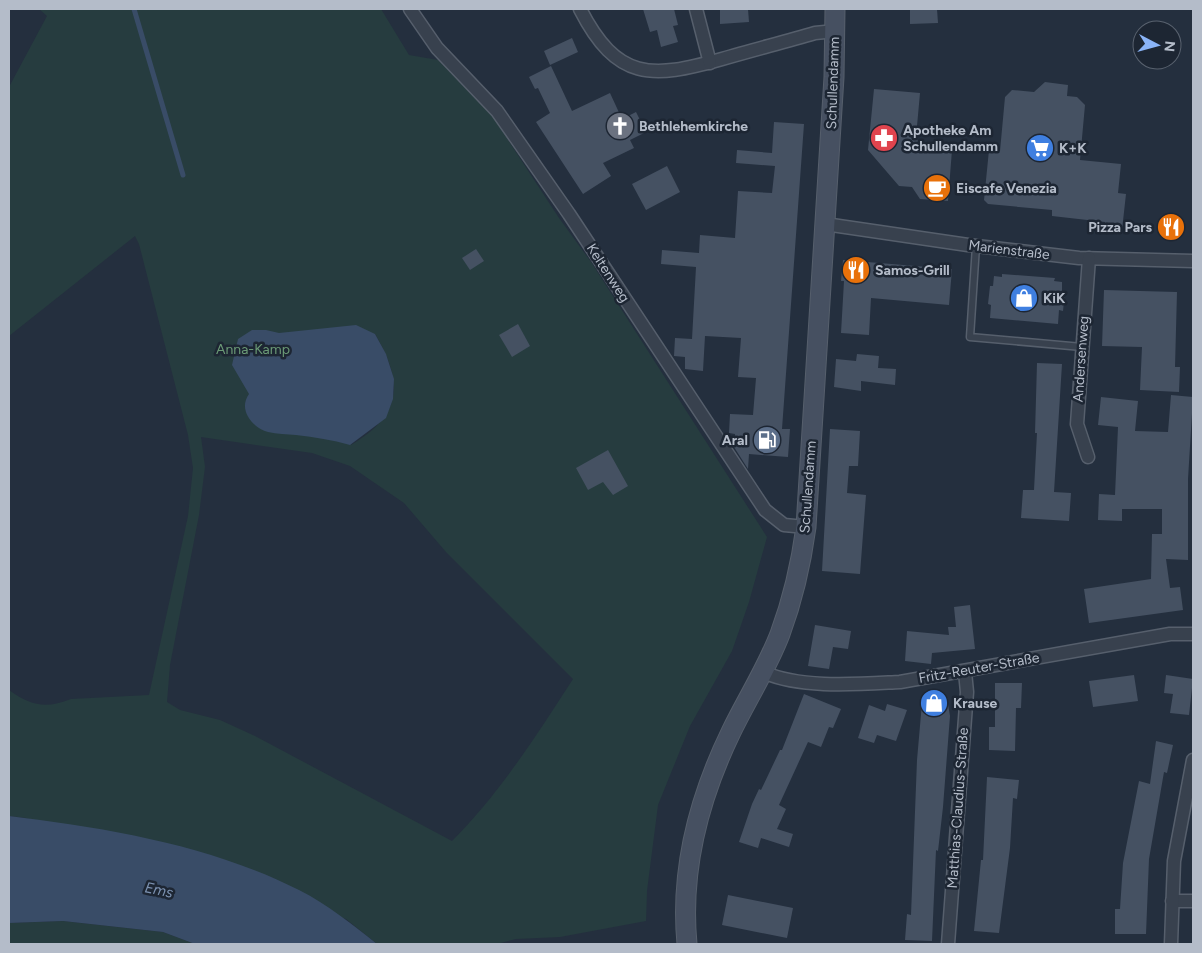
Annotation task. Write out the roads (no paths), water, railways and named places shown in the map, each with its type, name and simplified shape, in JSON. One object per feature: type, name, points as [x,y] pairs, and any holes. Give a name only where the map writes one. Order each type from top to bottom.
[{"type":"main road","name":"Schullendamm","points":[[687,944],[686,883],[693,839],[699,816],[710,781],[731,732],[763,672],[790,606],[800,566],[806,527],[825,224],[835,9]]},
{"type":"street","name":"Keltenweg","points":[[410,9],[437,48],[497,111],[569,214],[765,510],[784,526],[806,527]]},
{"type":"street","points":[[580,9],[603,45],[615,57],[632,67],[665,72],[684,70],[815,33],[835,31]]},
{"type":"street","points":[[696,9],[710,62]]},
{"type":"street","name":"Marienstraße","points":[[825,224],[976,246],[1089,258],[1193,261]]},
{"type":"street","name":"Andersenweg","points":[[1088,457],[1077,424],[1089,258]]},
{"type":"street","name":"Fritz-Reuter-Straße","points":[[763,672],[777,678],[796,681],[900,682],[965,672],[1170,634],[1193,634]]},
{"type":"street","name":"Matthias-Claudius-Straße","points":[[948,944],[967,692],[965,672]]},
{"type":"street","points":[[1171,944],[1174,861],[1193,760]]},
{"type":"street","points":[[1172,901],[1193,901]]},
{"type":"lane","points":[[976,246],[970,337],[1082,347]]},
{"type":"water","points":[[356,325],[375,334],[386,354],[394,379],[393,399],[386,418],[350,445],[317,438],[268,432],[252,422],[248,417],[245,406],[249,394],[232,365],[238,339],[252,330],[266,330],[279,333]]},
{"type":"water","name":"Ems","points":[[9,816],[120,833],[194,850],[230,861],[265,874],[299,890],[339,915],[377,944],[195,944],[163,932],[63,921],[9,923]]},
{"type":"waterway","points":[[134,9],[183,175]]},
{"type":"place","name":"Bethlehemkirche","points":[[620,126]]},
{"type":"place","name":"Apotheke Am Schullendamm","points":[[884,138]]},
{"type":"place","name":"K+K","points":[[1040,148]]},
{"type":"place","name":"Eiscafe Venezia","points":[[937,188]]},
{"type":"place","name":"Pizza Pars","points":[[1171,227]]},
{"type":"place","name":"Samos-Grill","points":[[856,270]]},
{"type":"place","name":"KiK","points":[[1024,298]]},
{"type":"place","name":"Aral","points":[[767,440]]},
{"type":"place","name":"Krause","points":[[934,703]]},
{"type":"park label","name":"Anna-Kamp","points":[[253,349]]}]
